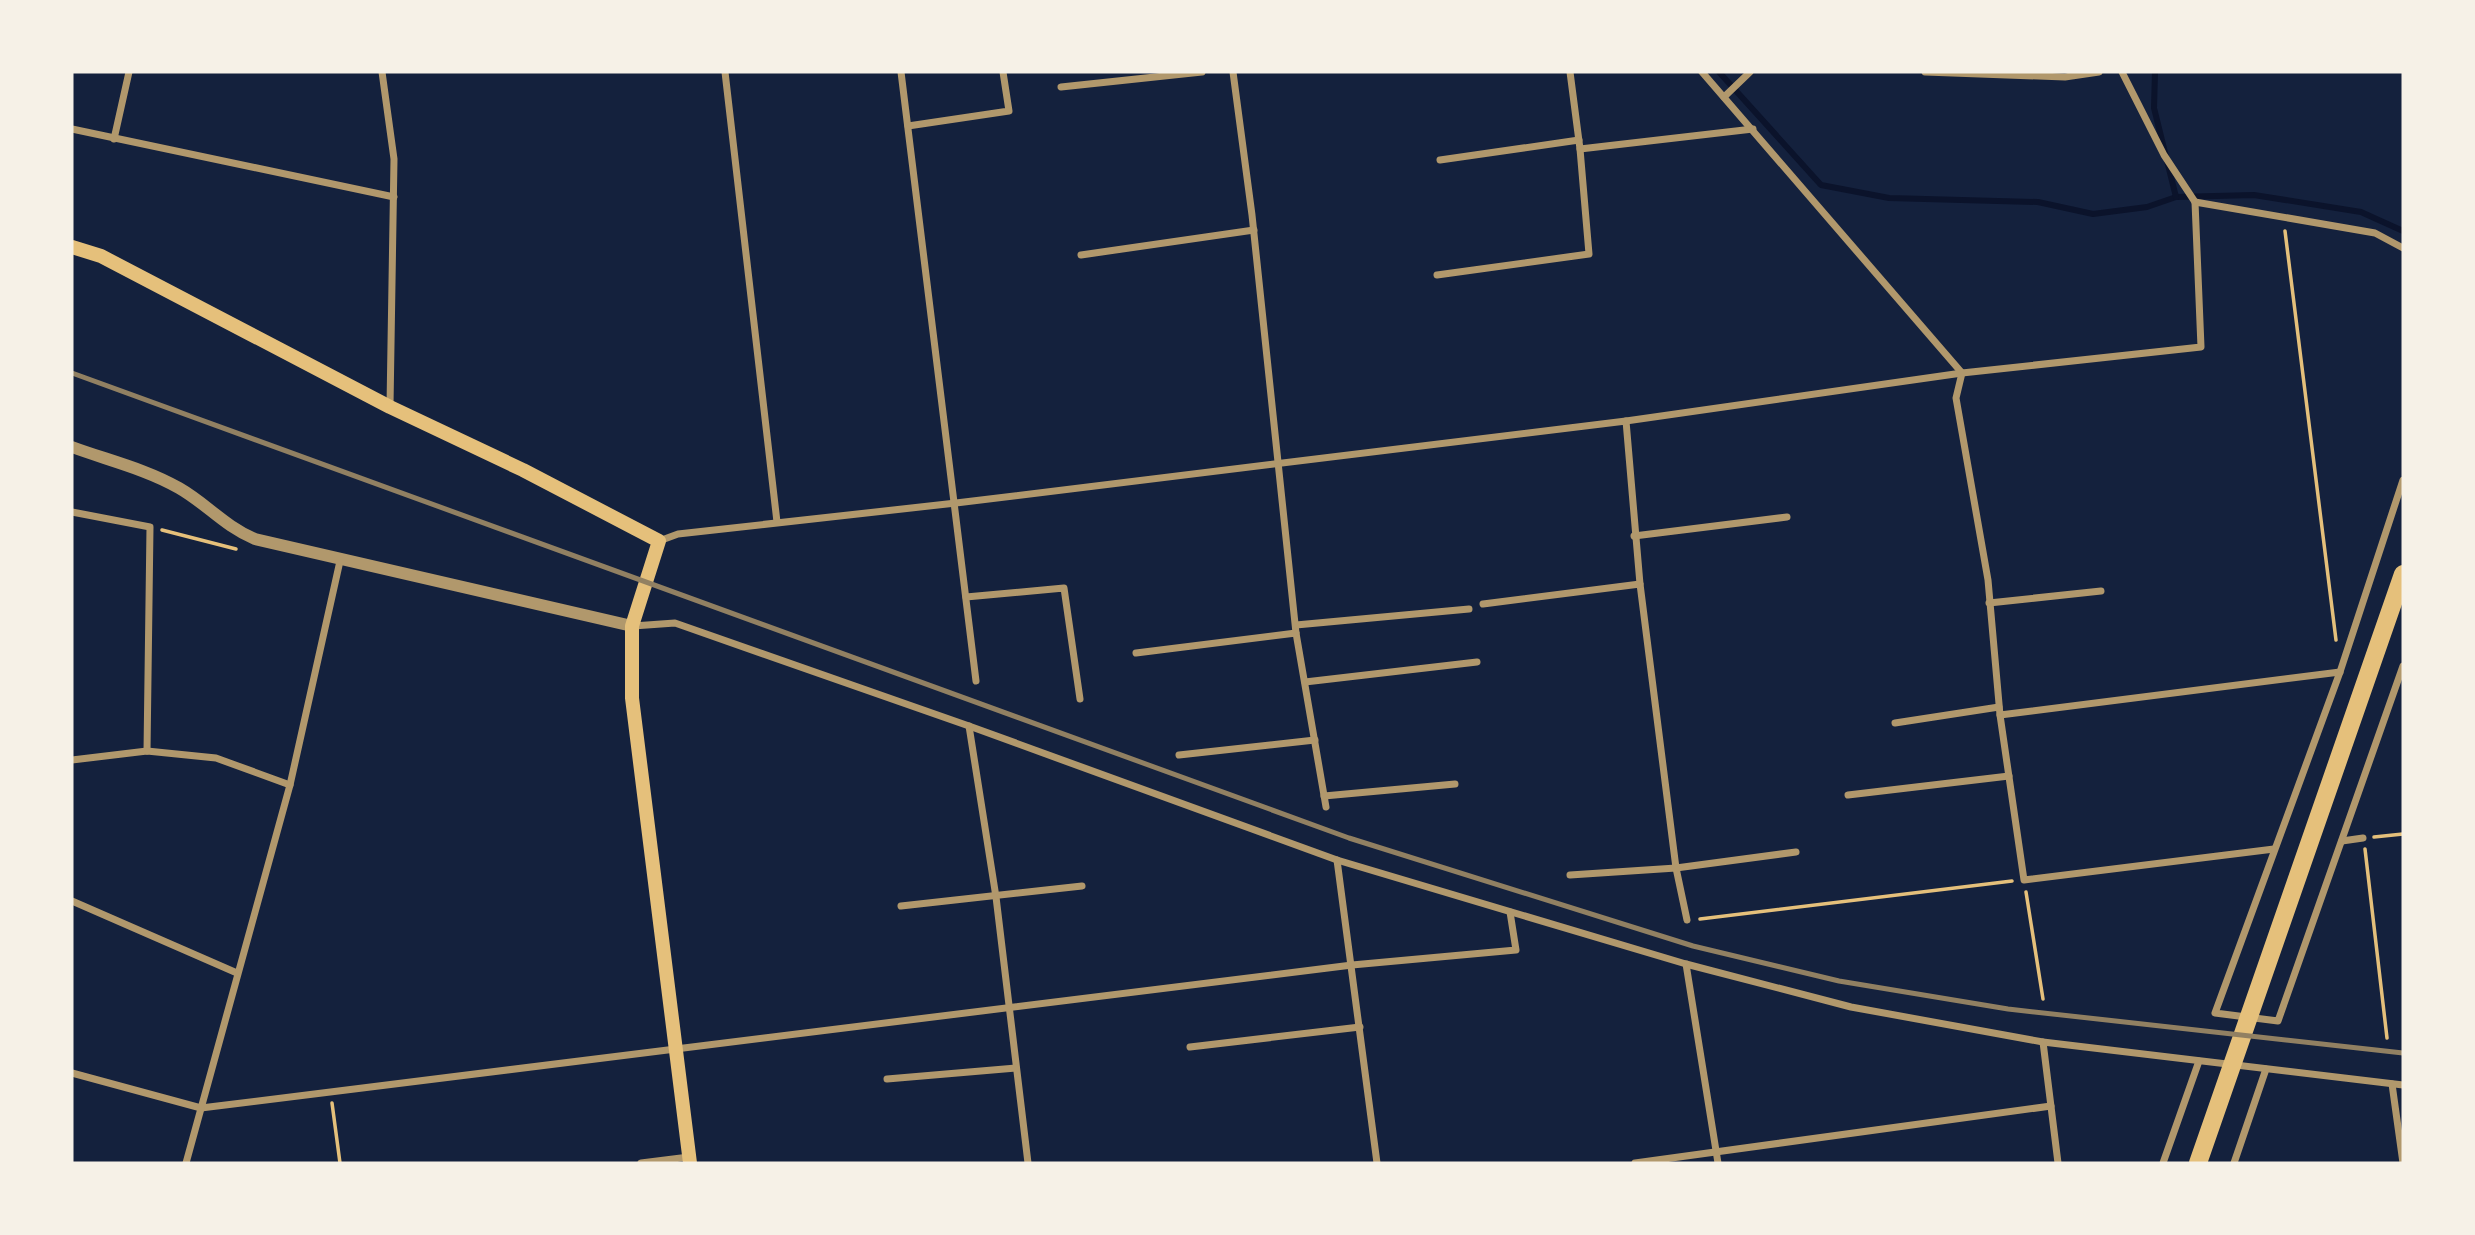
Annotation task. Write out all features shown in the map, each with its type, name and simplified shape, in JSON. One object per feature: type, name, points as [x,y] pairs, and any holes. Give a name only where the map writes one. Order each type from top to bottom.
[{"type":"main road","points":[[72,247],[101,256],[390,407],[523,470],[659,541],[632,626],[632,698],[690,1160]]},
{"type":"main road","points":[[2198,1163],[2403,574]]},
{"type":"street","points":[[114,139],[129,72]]},
{"type":"street","points":[[382,72],[394,159],[390,407]]},
{"type":"street","points":[[725,72],[777,522]]},
{"type":"street","points":[[901,72],[976,681]]},
{"type":"street","points":[[908,126],[1009,111],[1003,72]]},
{"type":"street","points":[[1061,87],[1202,72]]},
{"type":"street","points":[[1233,72],[1254,230],[1296,629],[1326,807]]},
{"type":"street","points":[[1437,275],[1589,254],[1570,72]]},
{"type":"street","points":[[1702,72],[1962,373]]},
{"type":"street","points":[[1724,97],[1750,72]]},
{"type":"street","points":[[1925,72],[2065,77],[2099,72]]},
{"type":"street","points":[[659,541],[678,534],[956,503],[1626,421],[1962,373],[2201,347],[2195,202],[2164,155],[2122,72]]},
{"type":"street","points":[[72,129],[394,197]]},
{"type":"street","points":[[1580,149],[1753,129]]},
{"type":"street","points":[[1440,160],[1579,140]]},
{"type":"street","points":[[2195,202],[2375,233],[2403,248]]},
{"type":"street","points":[[1081,255],[1254,230]]},
{"type":"street","points":[[1962,373],[1956,398],[1989,603],[1999,711],[2024,880],[2274,849]]},
{"type":"street","points":[[1626,421],[1634,536],[1676,868],[1687,920]]},
{"type":"street","points":[[72,447],[163,480],[190,495],[226,525],[248,536],[340,561],[632,626],[676,623],[1337,860],[1686,964],[1851,1007],[2043,1042],[2403,1084]]},
{"type":"street","points":[[2403,480],[2340,671],[2215,1013],[2278,1021],[2403,666]]},
{"type":"street","points":[[72,512],[150,527],[147,751]]},
{"type":"street","points":[[1634,536],[1787,517]]},
{"type":"street","points":[[186,1163],[290,785],[340,561]]},
{"type":"street","points":[[1483,604],[1640,584]]},
{"type":"street","points":[[966,597],[1064,588],[1080,699]]},
{"type":"street","points":[[1989,603],[2101,591]]},
{"type":"street","points":[[1136,653],[1296,629],[1469,608]]},
{"type":"street","points":[[1305,682],[1477,662]]},
{"type":"street","points":[[1895,723],[2340,671]]},
{"type":"street","points":[[969,726],[996,897],[1028,1163]]},
{"type":"street","points":[[1179,755],[1315,740]]},
{"type":"street","points":[[72,760],[147,751],[216,758],[290,785]]},
{"type":"street","points":[[1848,795],[2009,776]]},
{"type":"street","points":[[1324,796],[1455,784]]},
{"type":"street","points":[[2342,841],[2363,838]]},
{"type":"street","points":[[1570,875],[1676,868],[1796,852]]},
{"type":"street","points":[[1337,860],[1377,1163]]},
{"type":"street","points":[[901,906],[1082,886]]},
{"type":"street","points":[[72,901],[237,973]]},
{"type":"street","points":[[72,1073],[201,1108],[677,1048],[1009,1010],[1352,965],[1516,950],[1510,912]]},
{"type":"street","points":[[1686,964],[1718,1163]]},
{"type":"street","points":[[1189,1047],[1360,1027]]},
{"type":"street","points":[[2043,1042],[2058,1163]]},
{"type":"street","points":[[2163,1163],[2199,1061]]},
{"type":"street","points":[[887,1079],[1016,1068]]},
{"type":"street","points":[[2234,1163],[2266,1069]]},
{"type":"street","points":[[2392,1084],[2403,1163]]},
{"type":"street","points":[[1635,1163],[2051,1106]]},
{"type":"street","points":[[641,1163],[690,1160]]},
{"type":"path","points":[[2283,218],[2340,671]]},
{"type":"path","points":[[2387,1038],[2363,838],[2403,834]]},
{"type":"path","points":[[1687,920],[2024,880],[2043,999]]},
{"type":"path","points":[[331,1093],[340,1163]]},
{"type":"waterway","points":[[1719,72],[1821,185],[1889,198],[2038,202],[2093,214],[2147,207],[2176,197],[2254,195],[2361,212],[2403,231]]},
{"type":"waterway","points":[[2155,72],[2154,108],[2176,197]]},
{"type":"railway","points":[[72,373],[1349,838],[1693,946],[1839,981],[2008,1009],[2403,1053]]}]
